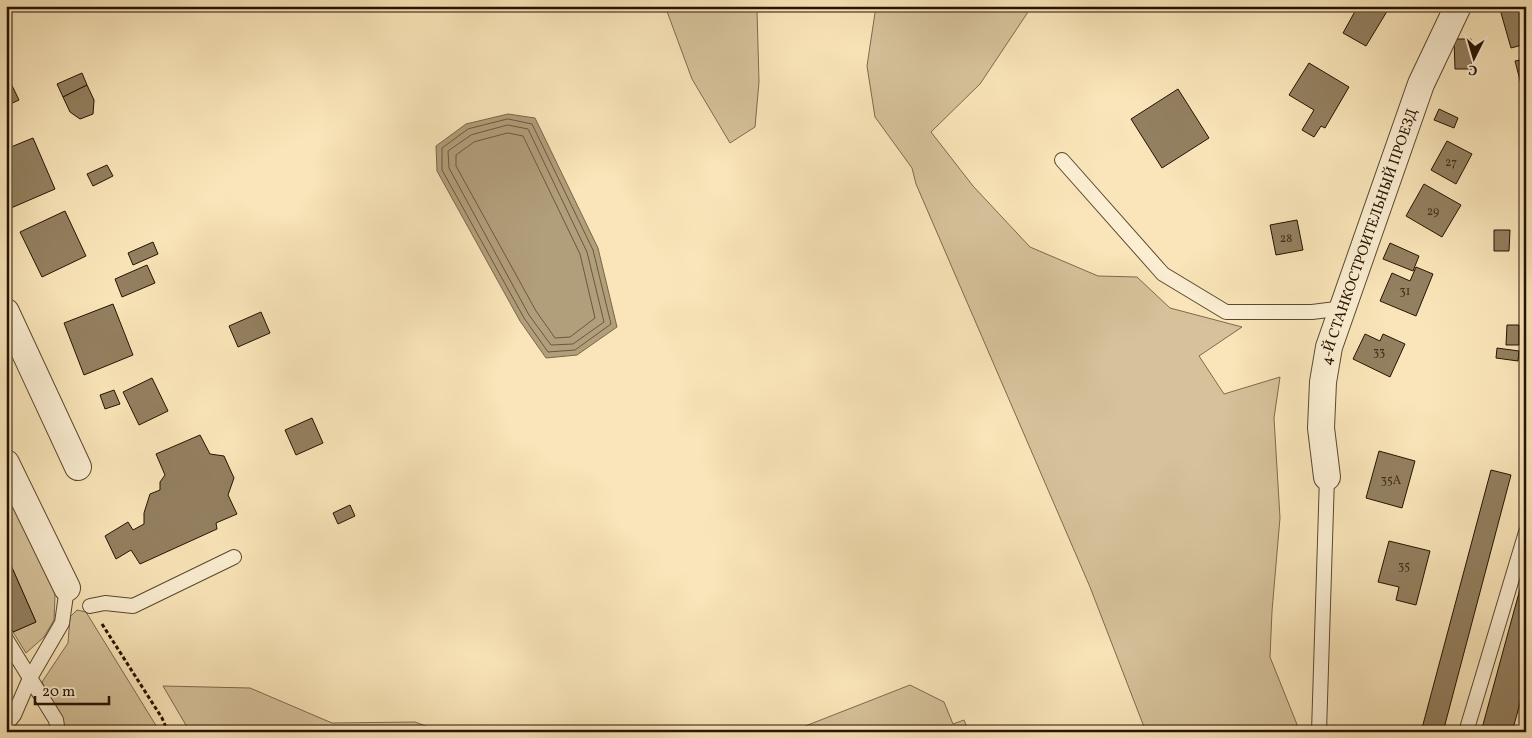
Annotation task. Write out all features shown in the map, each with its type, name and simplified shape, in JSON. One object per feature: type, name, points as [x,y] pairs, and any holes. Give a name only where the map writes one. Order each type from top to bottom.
[{"type":"street","name":"4-Й СТАНКОСТРОИТЕЛЬНЫЙ ПРОЕЗД","points":[[1327,477],[1321,428],[1323,382],[1329,347],[1421,84],[1458,6]]},
{"type":"street","points":[[6,312],[78,467]]},
{"type":"street","points":[[6,463],[67,588]]},
{"type":"lane","points":[[1062,160],[1163,274],[1226,312],[1312,312],[1344,308]]},
{"type":"lane","points":[[1319,732],[1327,477]]},
{"type":"lane","points":[[1466,732],[1526,532]]},
{"type":"lane","points":[[90,606],[105,603],[133,606],[234,557]]},
{"type":"lane","points":[[9,717],[62,623],[67,588]]},
{"type":"lane","points":[[6,639],[56,720],[58,732]]},
{"type":"path","points":[[90,606],[162,718],[168,732]]},
{"type":"shaded area","points":[[665,6],[755,6],[757,10],[759,82],[755,127],[730,143],[692,79]]},
{"type":"shaded area","points":[[876,6],[1032,6],[980,84],[931,132],[973,186],[1030,247],[1098,276],[1137,277],[1170,308],[1242,327],[1199,356],[1224,394],[1280,377],[1274,418],[1280,518],[1270,657],[1300,732],[1146,732],[1090,587],[916,184],[912,168],[875,117],[867,66]]},
{"type":"shaded area","points":[[6,482],[46,569],[55,595],[54,620],[44,637],[26,653],[13,632],[36,622],[6,554]]},
{"type":"shaded area","points":[[77,610],[86,612],[160,732],[64,732],[62,721],[42,682],[68,643],[70,617]]},
{"type":"shaded area","points":[[910,685],[944,702],[953,724],[964,720],[969,732],[790,732]]},
{"type":"shaded area","points":[[163,686],[250,688],[332,723],[415,722],[442,732],[190,732]]},
{"type":"water","points":[[508,114],[535,118],[598,248],[617,327],[577,355],[546,358],[520,321],[437,171],[436,146],[466,124]]},
{"type":"building","points":[[1358,6],[1386,6],[1389,8],[1366,46],[1343,33]]},
{"type":"building","points":[[1499,6],[1526,6],[1526,44],[1511,48]]},
{"type":"building","points":[[1454,39],[1471,39],[1472,69],[1455,69]]},
{"type":"building","points":[[1526,59],[1526,103],[1515,61]]},
{"type":"building","points":[[1309,63],[1349,87],[1325,128],[1321,126],[1314,137],[1302,130],[1314,110],[1289,95]]},
{"type":"building","points":[[6,73],[19,100],[6,106]]},
{"type":"building","points":[[82,73],[87,85],[63,97],[57,84]]},
{"type":"building","points":[[87,85],[94,100],[93,114],[80,119],[70,112],[63,97]]},
{"type":"building","points":[[1178,89],[1209,138],[1162,168],[1131,119]]},
{"type":"building","points":[[1439,109],[1458,118],[1454,128],[1434,120]]},
{"type":"building","points":[[33,138],[55,189],[11,208],[6,196],[6,149]]},
{"type":"building","points":[[1447,141],[1472,154],[1456,184],[1431,170]]},
{"type":"building","points":[[107,165],[113,176],[93,186],[87,174]]},
{"type":"building","points":[[1424,184],[1461,205],[1442,237],[1406,216]]},
{"type":"building","points":[[65,211],[86,256],[42,277],[20,232]]},
{"type":"building","points":[[1297,220],[1303,250],[1276,255],[1270,225]]},
{"type":"building","points":[[1494,230],[1510,230],[1509,251],[1494,251]]},
{"type":"building","points":[[153,242],[158,254],[133,265],[128,253]]},
{"type":"building","points":[[1390,243],[1419,256],[1413,271],[1383,259]]},
{"type":"building","points":[[147,265],[155,283],[122,297],[115,279]]},
{"type":"building","points":[[1416,267],[1433,274],[1416,316],[1380,301],[1392,273],[1410,281]]},
{"type":"building","points":[[113,304],[133,355],[84,375],[64,323]]},
{"type":"building","points":[[261,312],[270,333],[238,347],[229,326]]},
{"type":"building","points":[[1507,325],[1519,325],[1519,345],[1506,345]]},
{"type":"building","points":[[1365,334],[1380,341],[1383,334],[1405,344],[1390,377],[1353,359]]},
{"type":"building","points":[[1497,348],[1519,351],[1518,361],[1496,358]]},
{"type":"building","points":[[152,378],[168,411],[139,425],[123,392]]},
{"type":"building","points":[[114,390],[120,404],[105,409],[100,395]]},
{"type":"building","points":[[312,418],[323,443],[296,455],[285,430]]},
{"type":"building","points":[[200,435],[210,454],[224,456],[234,478],[228,495],[237,514],[216,523],[217,529],[140,564],[131,550],[116,559],[105,536],[128,522],[133,530],[144,524],[144,513],[150,494],[160,490],[160,482],[165,475],[156,454]]},
{"type":"building","points":[[1379,451],[1415,461],[1402,508],[1366,498]]},
{"type":"building","points":[[1491,470],[1511,475],[1443,732],[1421,732]]},
{"type":"building","points":[[350,505],[355,516],[338,524],[333,513]]},
{"type":"building","points":[[1389,541],[1430,551],[1416,605],[1396,600],[1399,587],[1378,582]]},
{"type":"building","points":[[6,554],[36,622],[13,632],[6,616]]},
{"type":"building","points":[[1526,567],[1526,682],[1512,732],[1481,732]]}]
